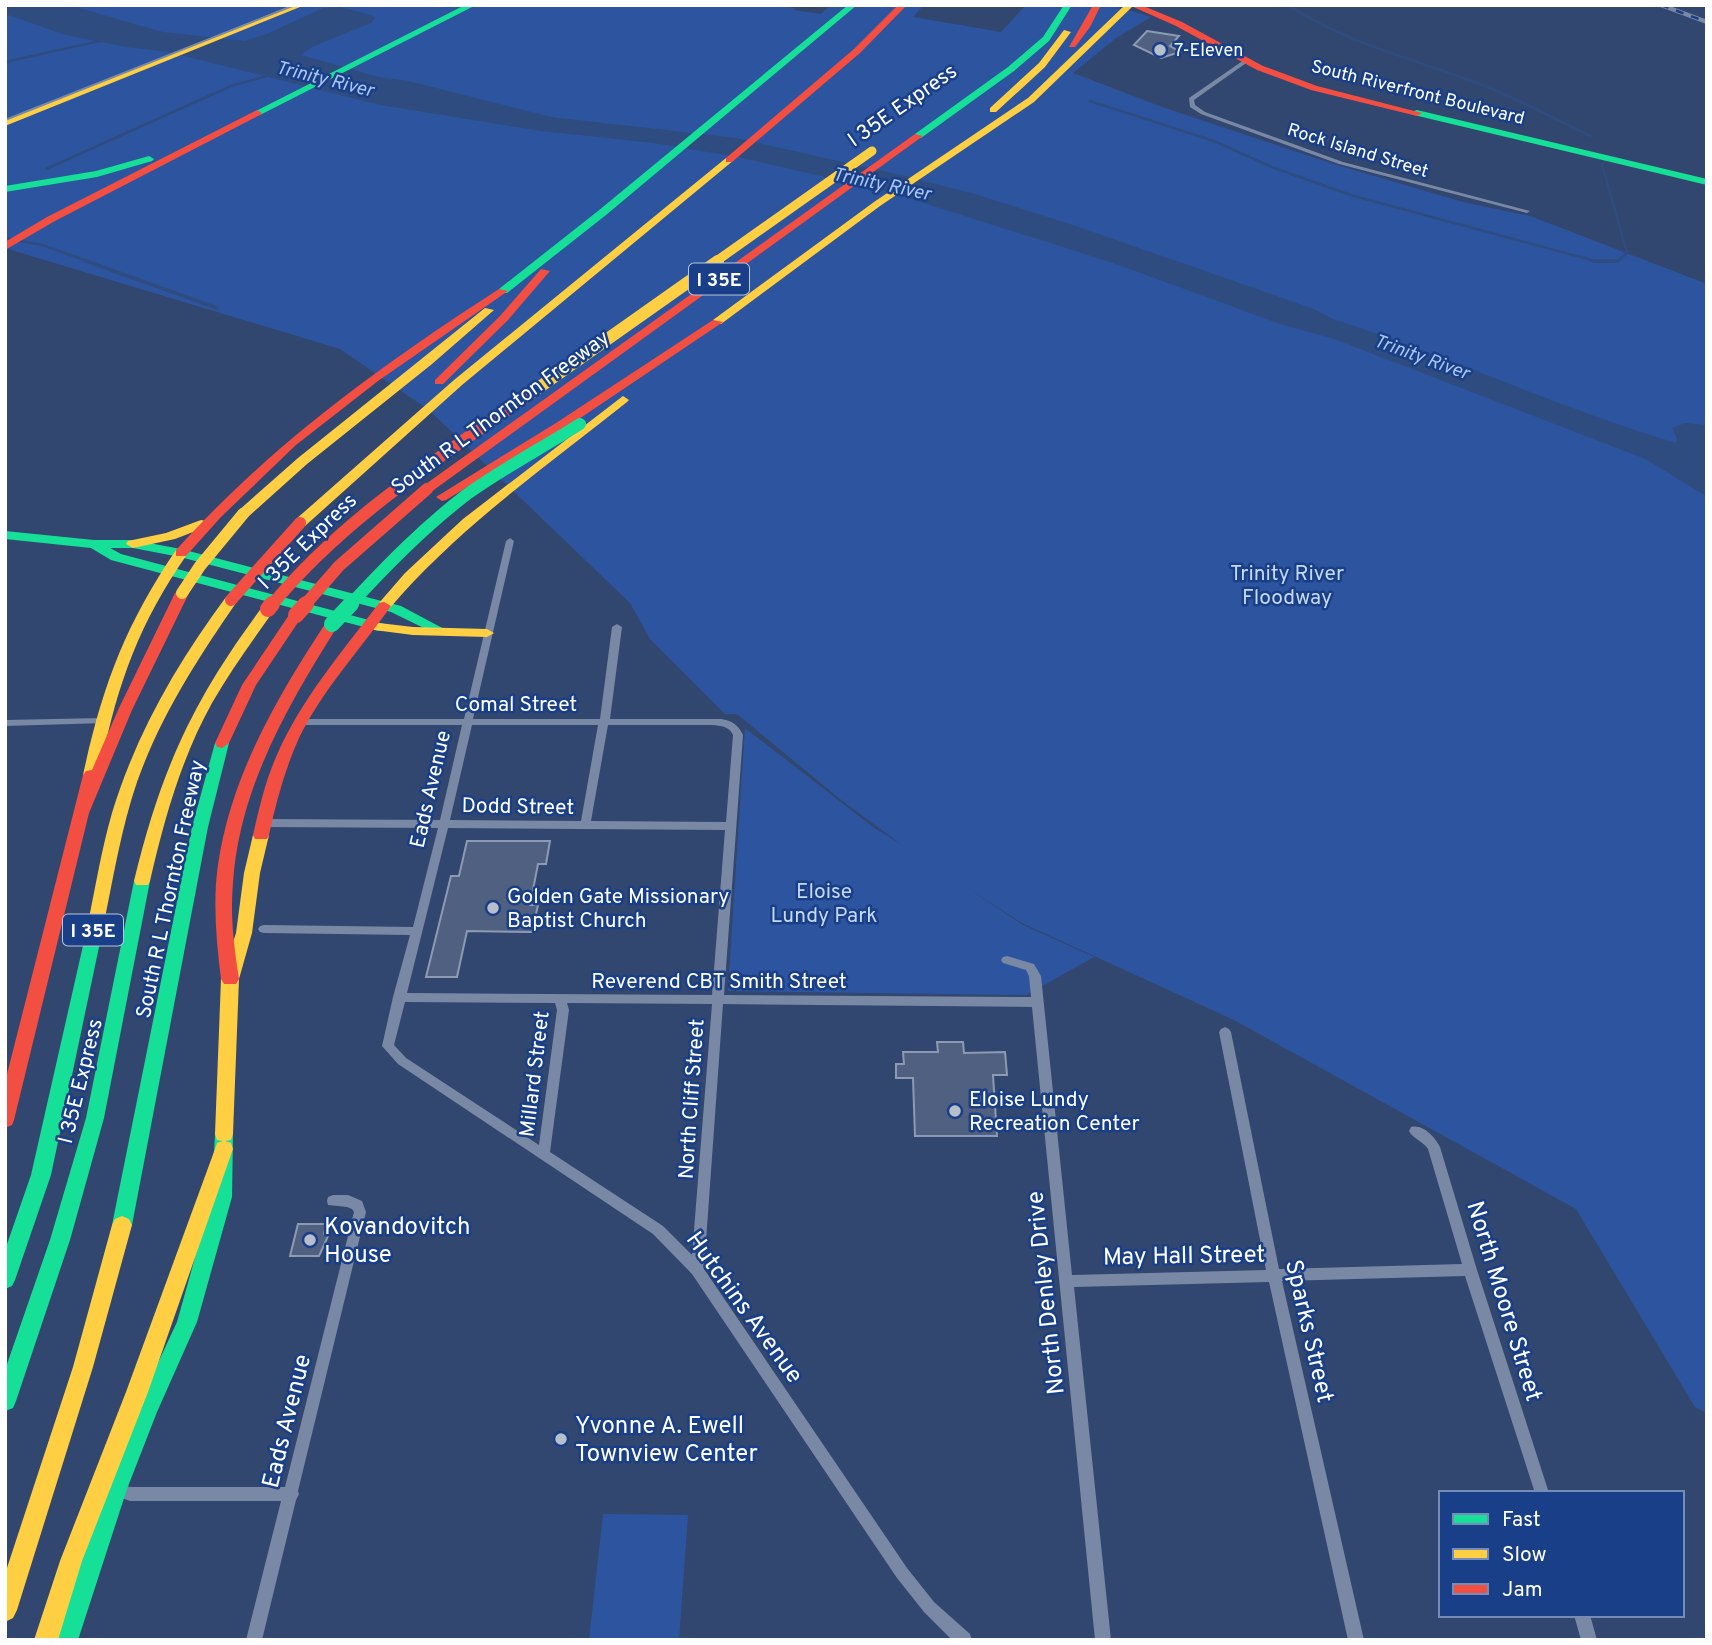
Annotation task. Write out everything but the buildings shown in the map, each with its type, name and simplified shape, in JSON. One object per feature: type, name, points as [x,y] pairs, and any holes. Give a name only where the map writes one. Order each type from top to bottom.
[{"type":"main road","points":[[5,123],[301,5]]},
{"type":"main road","points":[[5,247],[114,186],[472,5]]},
{"type":"main road","points":[[750,88],[786,48],[836,5]]},
{"type":"main road","points":[[84,809],[131,698],[182,593],[200,566],[243,514],[275,483],[471,328],[516,282],[853,5]]},
{"type":"main road","name":"I 35E","points":[[867,42],[902,5]]},
{"type":"main road","points":[[867,42],[901,19],[914,5]]},
{"type":"main road","name":"I 35E Express","points":[[5,1401],[71,1201],[104,1079],[144,871],[161,805],[178,756],[208,693],[268,609],[298,573],[365,511],[684,283],[999,64],[1028,38],[1052,5]]},
{"type":"main road","name":"South R L Thornton Freeway","points":[[5,1610],[53,1461],[122,1223],[204,811],[222,744],[254,678],[288,650],[303,617],[339,566],[427,489],[1011,69],[1046,39],[1068,5]]},
{"type":"main road","points":[[1047,66],[1080,5]]},
{"type":"main road","points":[[877,204],[909,174],[953,140],[1024,93],[1086,27],[1097,5]]},
{"type":"main road","points":[[303,617],[359,563],[424,509],[560,426],[688,343],[877,204],[1038,94],[1131,5]]},
{"type":"main road","name":"South Riverfront Boulevard","points":[[1131,5],[1198,28]]},
{"type":"main road","name":"South Riverfront Boulevard","points":[[1162,5],[1291,80],[1336,94],[1707,171]]},
{"type":"main road","name":"South R L Thornton Freeway","points":[[5,1280],[41,1175],[120,812],[142,752],[170,690],[202,638],[231,600],[300,523],[349,476],[374,447],[715,172],[867,42]]},
{"type":"main road","name":"South Riverfront Boulevard","points":[[1526,134],[1707,182]]},
{"type":"main road","points":[[5,188],[97,174],[159,156],[207,138]]},
{"type":"main road","points":[[374,447],[477,345],[554,261],[628,199],[653,169]]},
{"type":"main road","points":[[5,260],[48,227],[114,186]]},
{"type":"main road","points":[[5,1119],[84,809],[114,674],[132,631],[169,569],[206,521],[240,486],[341,404],[457,320],[516,282]]},
{"type":"main road","points":[[230,979],[244,933],[263,823],[284,755],[300,722],[335,668],[409,572],[455,527],[620,402],[688,343]]},
{"type":"main road","points":[[66,1640],[116,1489],[147,1410],[187,1322],[222,1197],[230,979],[222,932],[228,866],[250,772],[270,726],[291,686],[332,624],[398,552],[437,518],[488,480],[648,379]]},
{"type":"main road","points":[[132,544],[170,536],[206,521]]},
{"type":"main road","points":[[5,535],[94,544],[132,544],[181,553],[384,606],[439,630]]},
{"type":"main road","points":[[94,544],[116,557],[371,624],[413,631],[487,633]]},
{"type":"main road","points":[[46,1640],[71,1561],[225,1150]]},
{"type":"street","name":"Rock Island Street","points":[[1252,59],[1191,99],[1192,106],[1203,113],[1321,157],[1527,211]]},
{"type":"street","name":"Eads Avenue","points":[[388,1046],[444,824],[510,541]]},
{"type":"street","points":[[585,826],[604,723],[617,627]]},
{"type":"street","points":[[5,723],[102,721]]},
{"type":"street","name":"Comal Street","points":[[300,722],[731,724]]},
{"type":"street","name":"North Cliff Street","points":[[697,1270],[738,735],[731,724]]},
{"type":"street","name":"Dodd Street","points":[[263,823],[730,826]]},
{"type":"street","points":[[264,929],[417,931]]},
{"type":"street","name":"North Denley Drive","points":[[1007,960],[1030,967],[1035,976],[1103,1640]]},
{"type":"street","name":"Reverend CBT Smith Street","points":[[400,997],[1038,1002]]},
{"type":"street","name":"Millard Street","points":[[544,1153],[563,1010],[561,999]]},
{"type":"street","name":"Sparks Street","points":[[1225,1032],[1274,1276],[1356,1640]]},
{"type":"street","name":"Hutchins Avenue","points":[[388,1046],[402,1061],[544,1153],[658,1230],[678,1247],[697,1270],[902,1573],[929,1607],[964,1640]]},
{"type":"street","name":"North Moore Street","points":[[1415,1131],[1434,1147],[1470,1270],[1541,1491]]},
{"type":"street","name":"Eads Avenue","points":[[254,1640],[360,1212],[357,1205],[348,1201],[333,1201]]},
{"type":"street","name":"May Hall Street","points":[[1067,1281],[1470,1270]]},
{"type":"street","points":[[116,1489],[130,1494],[292,1494]]},
{"type":"street","points":[[1582,1617],[1590,1640]]},
{"type":"green space","name":"Trinity River Floodway","points":[[5,5],[774,5],[821,14],[831,5],[924,5],[913,17],[1001,32],[1026,5],[1111,5],[1151,17],[1116,38],[1073,73],[1162,107],[1330,163],[1463,202],[1530,216],[1707,284],[1707,1413],[1695,1407],[1576,1209],[1234,1020],[1022,923],[966,887],[1023,925],[1094,957],[1026,995],[728,991],[745,728],[873,827],[902,845],[840,799],[737,714],[725,714],[650,639],[630,603],[429,410],[340,349],[5,248]]},
{"type":"green space","points":[[603,1514],[688,1515],[679,1640],[589,1640]]},
{"type":"water","name":"Trinity River","points":[[5,5],[69,5],[163,32],[245,41],[323,8],[340,7],[371,15],[375,18],[371,23],[312,47],[301,55],[379,77],[409,81],[551,117],[737,138],[975,194],[1076,226],[1314,309],[1333,319],[1589,414],[1676,443],[1672,428],[1685,423],[1707,425],[1707,496],[1640,457],[1334,339],[1280,324],[1113,263],[889,192],[738,157],[653,143],[541,131],[380,105],[168,52],[65,35],[5,14]]},
{"type":"waterway","points":[[1288,5],[1356,40],[1490,88],[1591,136]]},
{"type":"waterway","points":[[5,62],[100,41]]},
{"type":"waterway","name":"Trinity River","points":[[46,169],[231,86],[267,76]]},
{"type":"waterway","points":[[1090,101],[1214,141],[1274,168],[1354,196],[1595,261]]},
{"type":"waterway","points":[[1602,164],[1627,253],[1618,261]]},
{"type":"waterway","points":[[5,238],[42,245],[90,262]]},
{"type":"waterway","points":[[86,261],[217,308]]},
{"type":"waterway","points":[[1595,261],[1618,261]]},
{"type":"waterway","points":[[1595,261],[1618,261]]},
{"type":"tram line","points":[[5,120],[295,5]]},
{"type":"railway","points":[[1661,5],[1707,22]]},
{"type":"traffic: fast","points":[[257,113],[472,5]]},
{"type":"traffic: fast","points":[[503,291],[602,213],[853,5]]},
{"type":"traffic: fast","points":[[918,136],[1011,69],[1046,39],[1068,5]]},
{"type":"traffic: fast","points":[[1417,113],[1707,182]]},
{"type":"traffic: fast","points":[[5,189],[97,174],[149,159]]},
{"type":"traffic: fast","points":[[332,624],[396,556],[449,509],[495,476],[580,424]]},
{"type":"traffic: fast","points":[[5,535],[94,544],[133,544],[181,553],[396,609],[439,630]]},
{"type":"traffic: fast","points":[[94,544],[116,557],[379,627]]},
{"type":"traffic: fast","points":[[122,1225],[200,827],[222,743]]},
{"type":"traffic: fast","points":[[5,1401],[60,1240],[95,1118],[142,881]]},
{"type":"traffic: fast","points":[[5,1280],[41,1175],[95,928]]},
{"type":"traffic: fast","points":[[66,1640],[116,1489],[147,1410],[187,1322],[222,1197],[224,1134]]},
{"type":"traffic: slow","points":[[5,123],[301,5]]},
{"type":"traffic: slow","points":[[717,322],[877,204],[1031,100],[1057,78],[1130,5]]},
{"type":"traffic: slow","points":[[993,110],[1042,65],[1067,32]]},
{"type":"traffic: slow","points":[[534,391],[872,151]]},
{"type":"traffic: slow","points":[[300,523],[404,428],[729,160]]},
{"type":"traffic: slow","points":[[243,514],[302,461],[489,310]]},
{"type":"traffic: slow","points":[[384,606],[410,576],[467,521],[623,400]]},
{"type":"traffic: slow","points":[[182,593],[200,566],[243,514]]},
{"type":"traffic: slow","points":[[133,544],[170,536],[201,524]]},
{"type":"traffic: slow","points":[[91,775],[105,713],[122,658],[147,606],[181,553]]},
{"type":"traffic: slow","points":[[95,928],[116,827],[140,756],[180,675],[231,600]]},
{"type":"traffic: slow","points":[[142,881],[162,804],[188,737],[222,674],[268,609]]},
{"type":"traffic: slow","points":[[379,627],[413,631],[487,633]]},
{"type":"traffic: slow","points":[[224,1134],[230,979],[244,933],[252,873],[261,835]]},
{"type":"traffic: slow","points":[[46,1640],[71,1561],[137,1392],[224,1149]]},
{"type":"traffic: slow","points":[[5,1610],[83,1367],[122,1225]]},
{"type":"traffic: jam","points":[[729,160],[857,51],[903,5]]},
{"type":"traffic: jam","points":[[1072,45],[1086,27],[1097,5]]},
{"type":"traffic: jam","points":[[1133,5],[1179,24],[1260,68],[1314,88],[1417,113]]},
{"type":"traffic: jam","points":[[5,247],[51,219],[257,113]]},
{"type":"traffic: jam","points":[[427,489],[918,136]]},
{"type":"traffic: jam","points":[[439,382],[504,318],[545,271]]},
{"type":"traffic: jam","points":[[181,553],[253,477],[332,410],[503,291]]},
{"type":"traffic: jam","points":[[442,497],[560,426],[717,322]]},
{"type":"traffic: jam","points":[[268,609],[298,573],[365,511],[534,391]]},
{"type":"traffic: jam","points":[[296,615],[339,566],[427,489]]},
{"type":"traffic: jam","points":[[231,600],[300,523]]},
{"type":"traffic: jam","points":[[84,809],[125,710],[182,593]]},
{"type":"traffic: jam","points":[[261,835],[276,777],[292,737],[329,679],[384,606]]},
{"type":"traffic: jam","points":[[222,743],[249,685],[296,615]]},
{"type":"traffic: jam","points":[[230,979],[224,930],[224,882],[231,836],[261,748],[282,706],[332,624]]},
{"type":"traffic: jam","points":[[5,1120],[91,775]]},
{"type":"place","name":"7-Eleven","points":[[1160,50]]},
{"type":"place","name":"Golden Gate Missionary Baptist Church","points":[[493,908]]},
{"type":"place","name":"Eloise Lundy Recreation Center","points":[[955,1111]]},
{"type":"place","name":"Kovandovitch House","points":[[310,1240]]},
{"type":"place","name":"Yvonne A. Ewell Townview Center","points":[[561,1439]]},
{"type":"park label","name":"Eloise Lundy Park","points":[[824,903]]}]
